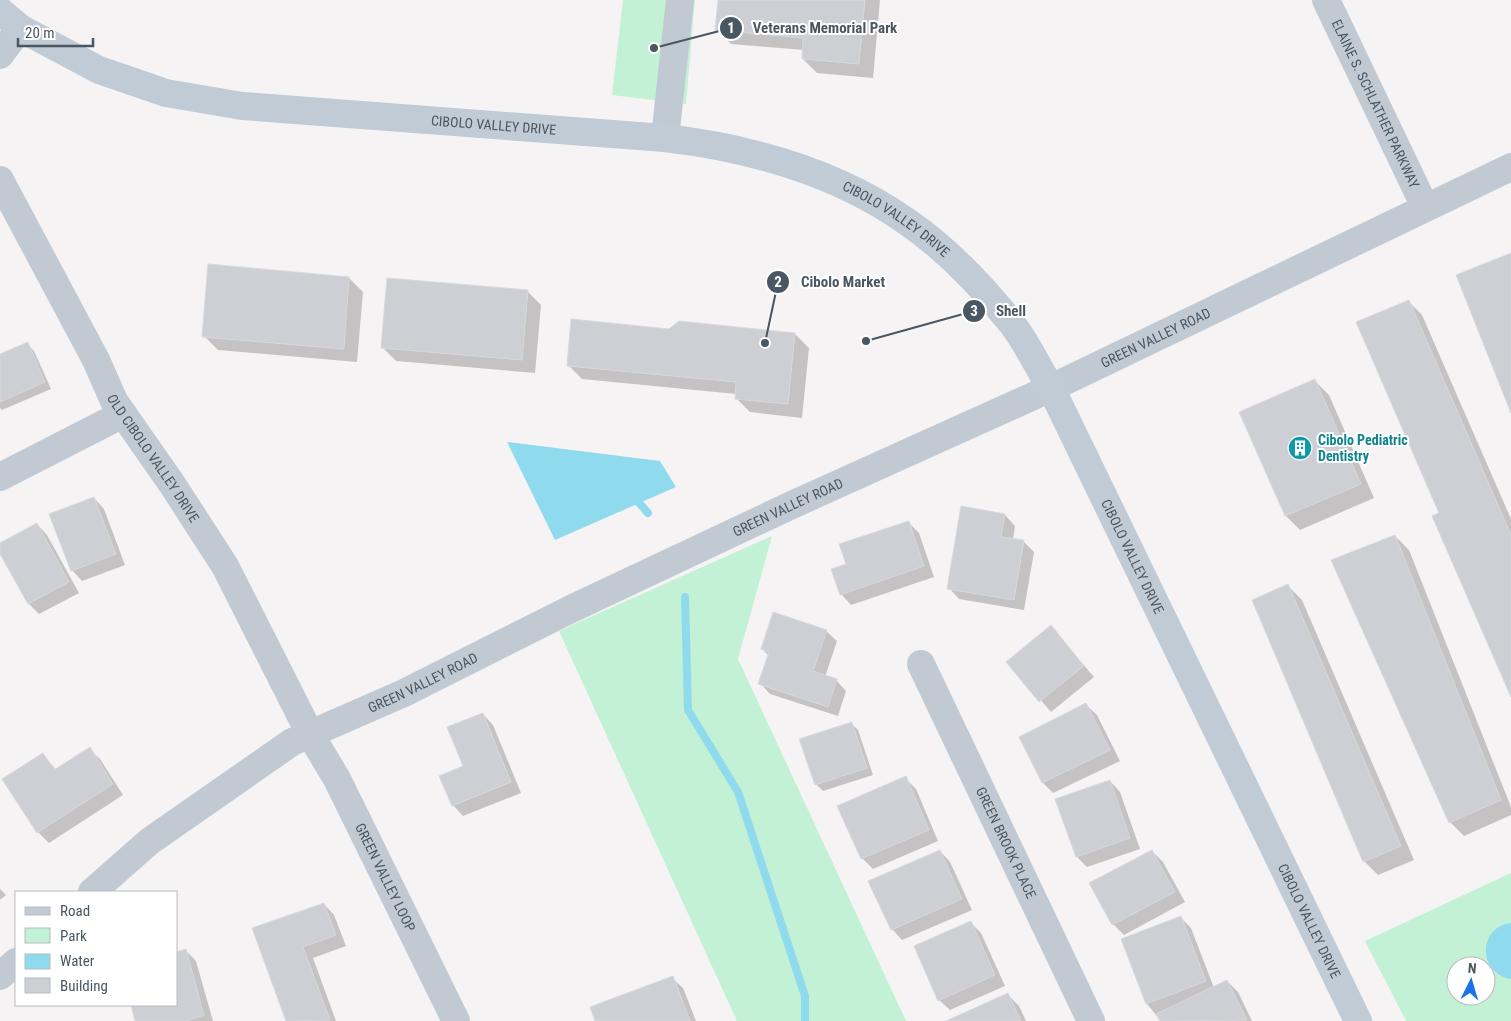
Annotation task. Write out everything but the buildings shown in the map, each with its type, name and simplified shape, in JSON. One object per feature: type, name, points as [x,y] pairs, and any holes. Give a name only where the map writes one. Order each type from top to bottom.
[{"type":"main road","name":"CIBOLO VALLEY DRIVE","points":[[10,20],[99,70],[166,93],[252,106],[665,138],[707,143],[750,152],[804,169],[859,193],[906,221],[952,259],[1010,321],[1051,388],[1358,1021]]},
{"type":"street","points":[[665,138],[680,0]]},
{"type":"street","name":"ELAINE S. SCHLATHER PARKWAY","points":[[1326,0],[1426,207]]},
{"type":"street","points":[[0,55],[10,20]]},
{"type":"street","name":"GREEN VALLEY ROAD","points":[[93,891],[164,830],[292,742],[404,693],[571,609],[794,504],[1051,388],[1511,167]]},
{"type":"street","name":"OLD CIBOLO VALLEY DRIVE","points":[[0,180],[123,414],[172,484],[225,566],[310,734]]},
{"type":"street","points":[[0,477],[123,414]]},
{"type":"street","name":"GREEN BROOK PLACE","points":[[921,664],[1091,1021]]},
{"type":"street","name":"GREEN VALLEY LOOP","points":[[310,734],[337,779],[456,1021]]},
{"type":"street","points":[[0,976],[15,963]]},
{"type":"green space","points":[[623,0],[695,0],[686,104],[612,95]]},
{"type":"green space","points":[[772,536],[738,659],[906,1021],[737,1021],[559,631]]},
{"type":"green space","points":[[1511,873],[1511,1021],[1406,1021],[1365,941]]},
{"type":"water","points":[[507,442],[660,461],[676,487],[555,540]]},
{"type":"water","points":[[1511,923],[1511,979],[1496,972],[1496,956],[1487,956],[1486,951],[1487,941],[1500,926]]},
{"type":"waterway","points":[[633,496],[648,513]]},
{"type":"waterway","points":[[685,597],[688,710],[738,792],[805,996],[805,1021]]},
{"type":"place","name":"Veterans Memorial Park","points":[[654,48]]},
{"type":"place","name":"Shell","points":[[866,341]]},
{"type":"place","name":"Cibolo Market","points":[[765,343]]},
{"type":"place","name":"Cibolo Pediatric Dentistry","points":[[1300,448]]}]
